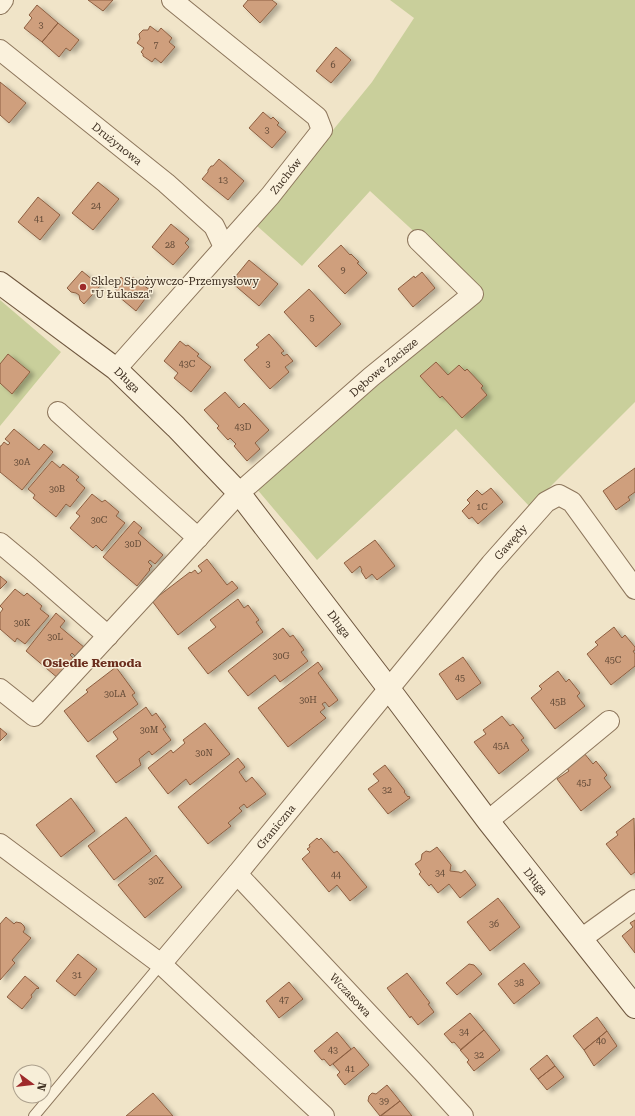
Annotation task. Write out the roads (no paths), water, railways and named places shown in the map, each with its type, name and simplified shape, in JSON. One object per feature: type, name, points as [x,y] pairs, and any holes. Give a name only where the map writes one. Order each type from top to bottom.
[{"type":"street","points":[[0,4],[3,0]]},
{"type":"street","name":"Zuchów","points":[[116,369],[270,196],[322,130],[317,117],[172,0]]},
{"type":"street","name":"Drużynowa","points":[[0,50],[166,183],[214,226],[224,247]]},
{"type":"street","name":"Dębowe Zacisze","points":[[239,493],[371,377],[473,294],[418,240]]},
{"type":"street","name":"Długa","points":[[0,283],[116,369],[176,427],[239,493],[488,821],[635,1007]]},
{"type":"street","points":[[58,412],[198,538]]},
{"type":"street","points":[[0,689],[34,716],[239,493]]},
{"type":"street","name":"Gawędy","points":[[389,689],[522,529],[546,502],[559,495],[572,502],[635,589]]},
{"type":"street","points":[[0,543],[108,636]]},
{"type":"street","name":"Graniczna","points":[[161,964],[389,689]]},
{"type":"street","points":[[488,821],[609,721]]},
{"type":"street","points":[[0,844],[161,964],[324,1116]]},
{"type":"street","name":"Wczasowa","points":[[237,874],[463,1116]]},
{"type":"street","points":[[581,939],[635,900]]},
{"type":"lane","points":[[34,1116],[161,964]]},
{"type":"place","name":"Sklep Spożywczo-Przemysłowy \"U Łukasza\"","points":[[83,287]]},
{"type":"district","name":"Osiedle Remoda","points":[[92,663]]}]
